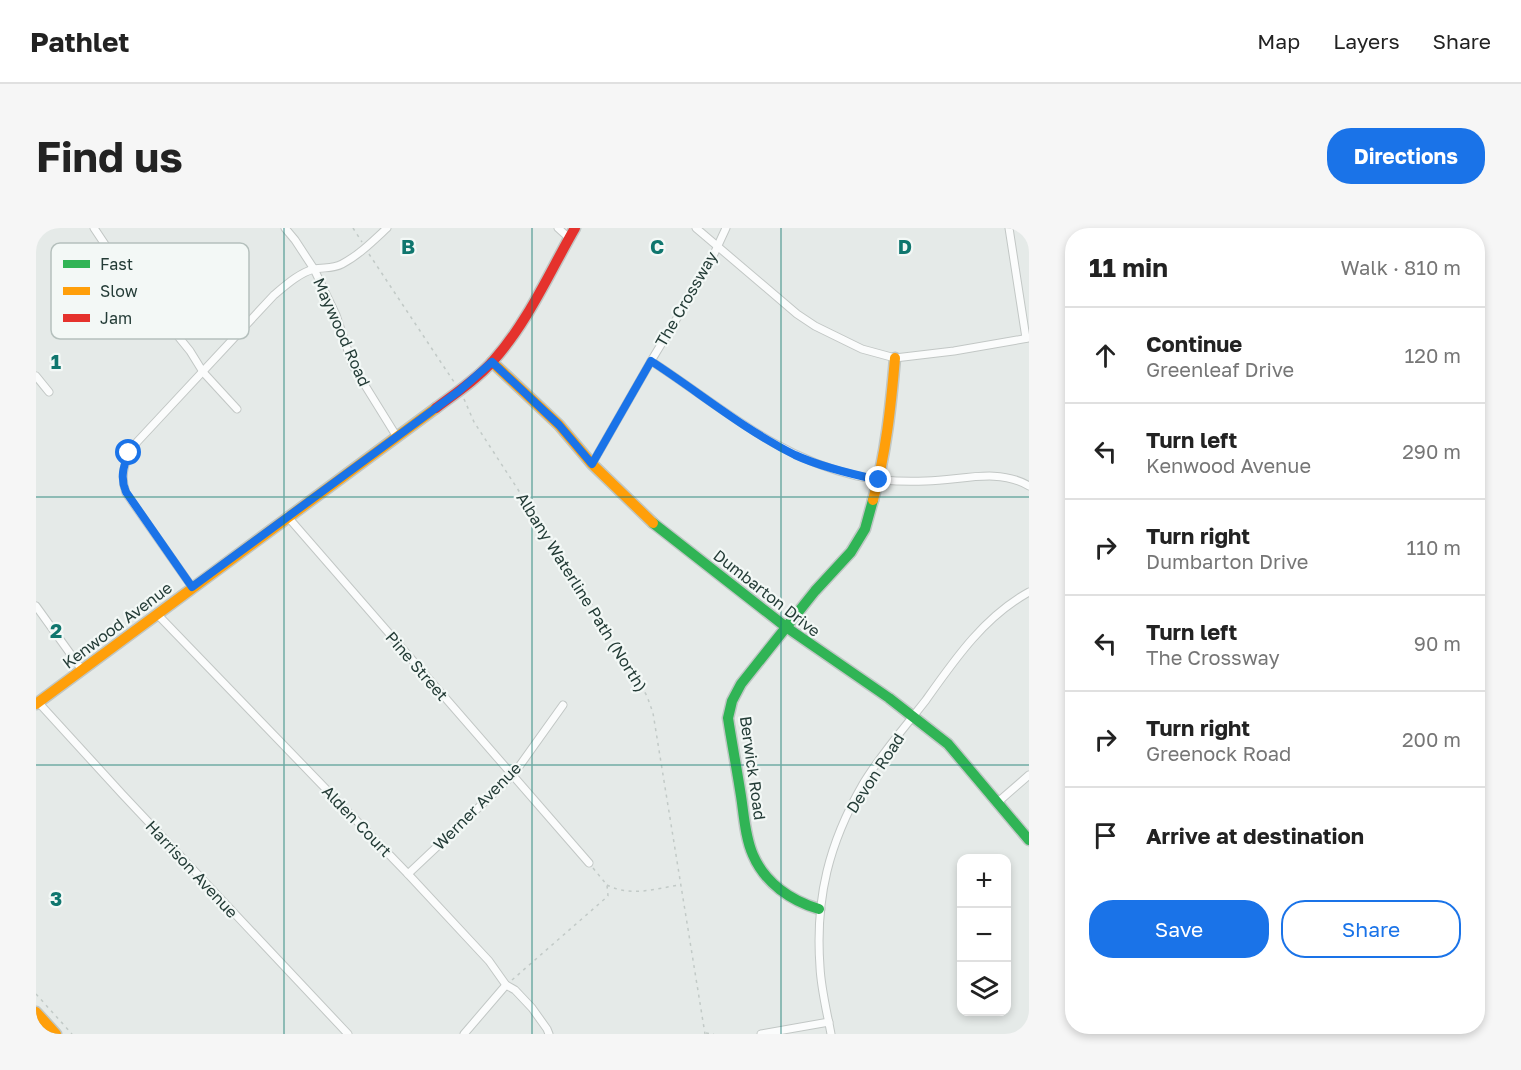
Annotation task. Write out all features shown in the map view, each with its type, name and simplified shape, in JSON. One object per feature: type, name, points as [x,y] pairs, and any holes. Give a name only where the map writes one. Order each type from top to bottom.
[{"type":"street","points":[[94,228],[104,243]]},
{"type":"street","name":"Maywood Road","points":[[285,228],[314,269],[336,315],[353,366],[397,437]]},
{"type":"street","points":[[249,322],[292,280],[314,269],[331,268],[342,264],[365,248],[387,228]]},
{"type":"street","points":[[558,228],[572,233]]},
{"type":"street","points":[[696,228],[771,293],[815,326],[862,349],[894,358],[954,351],[1028,338],[1009,228]]},
{"type":"street","name":"The Crossway","points":[[592,464],[708,267],[726,228]]},
{"type":"street","name":"Kenwood Avenue","points":[[37,703],[459,391],[492,362],[516,331],[572,233]]},
{"type":"street","points":[[180,339],[202,372],[237,409]]},
{"type":"street","points":[[192,587],[131,502],[122,478],[124,464],[137,442],[233,339]]},
{"type":"street","name":"Berwick Road","points":[[819,909],[801,904],[783,893],[763,872],[753,855],[728,718],[732,701],[741,684],[850,552],[865,529],[879,480],[890,411],[894,358]]},
{"type":"street","points":[[651,361],[738,423],[797,456],[848,473],[879,480],[927,482],[991,476],[1011,477],[1029,486]]},
{"type":"street","name":"Dumbarton Drive","points":[[492,362],[559,425],[592,464],[646,518],[786,627],[948,744],[1029,840]]},
{"type":"street","points":[[36,376],[49,392]]},
{"type":"street","name":"Pine Street","points":[[287,516],[589,862]]},
{"type":"street","name":"Devon Road","points":[[831,1034],[820,968],[819,909],[827,865],[843,823],[864,783],[963,648],[998,613],[1029,592]]},
{"type":"street","points":[[36,606],[82,670]]},
{"type":"street","name":"Alden Court","points":[[157,614],[408,874],[489,961],[506,985],[532,1008],[548,1029],[549,1034]]},
{"type":"street","name":"Harrison Avenue","points":[[37,703],[348,1034]]},
{"type":"street","name":"Werner Avenue","points":[[408,874],[513,775],[563,705]]},
{"type":"street","points":[[998,802],[1029,775]]},
{"type":"street","points":[[464,1034],[506,985]]},
{"type":"street","points":[[36,1012],[56,1034]]},
{"type":"street","points":[[761,1034],[829,1022]]},
{"type":"path","name":"Albany Waterline Path (North)","points":[[353,228],[459,391],[474,422],[584,591],[647,696],[653,713],[705,1034]]},
{"type":"path","points":[[589,862],[607,885],[620,891],[640,891],[680,885]]},
{"type":"path","points":[[506,985],[608,896],[607,885]]},
{"type":"path","points":[[36,994],[72,1034]]},
{"type":"path","points":[[705,1034],[714,1034]]},
{"type":"traffic: fast","points":[[819,909],[780,890],[764,874],[753,855],[746,833],[728,718],[732,701],[741,684],[815,591],[851,552],[865,529],[873,500]]},
{"type":"traffic: fast","points":[[653,523],[786,627],[889,698],[948,744],[1029,840]]},
{"type":"traffic: slow","points":[[873,500],[885,447],[895,358]]},
{"type":"traffic: slow","points":[[492,362],[559,425],[592,464],[653,523]]},
{"type":"traffic: slow","points":[[36,704],[436,408]]},
{"type":"traffic: slow","points":[[36,1012],[56,1034]]},
{"type":"traffic: jam","points":[[436,408],[480,374],[506,346],[537,297],[575,228]]},
{"type":"route","points":[[129,453],[124,464],[122,478],[126,492],[192,587],[459,391],[492,362],[559,425],[592,464],[651,361],[678,378],[738,423],[797,456],[831,468],[879,480]]}]
